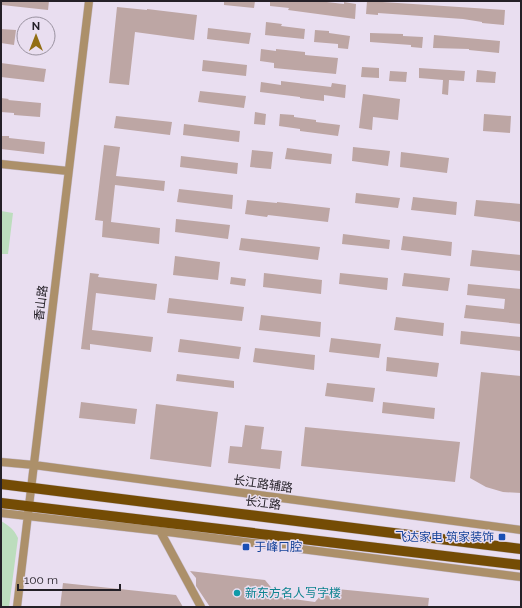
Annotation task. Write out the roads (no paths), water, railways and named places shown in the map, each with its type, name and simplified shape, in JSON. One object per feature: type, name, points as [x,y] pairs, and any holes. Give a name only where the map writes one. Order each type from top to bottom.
[{"type":"main road","name":"长江路","points":[[1,484],[521,549]]},
{"type":"main road","points":[[1,503],[29,511],[521,565]]},
{"type":"street","name":"香山路","points":[[17,607],[89,1]]},
{"type":"street","points":[[1,164],[68,171]]},
{"type":"street","name":"长江路辅路","points":[[1,462],[34,465],[521,530]]},
{"type":"street","points":[[1,513],[29,511],[160,531],[521,577]]},
{"type":"street","points":[[160,531],[201,607]]},
{"type":"place","name":"飞达家电 筑家装饰","points":[[502,537]]},
{"type":"place","name":"于峰口腔","points":[[246,547]]},
{"type":"place","name":"新东方名人写字楼","points":[[237,593]]}]
